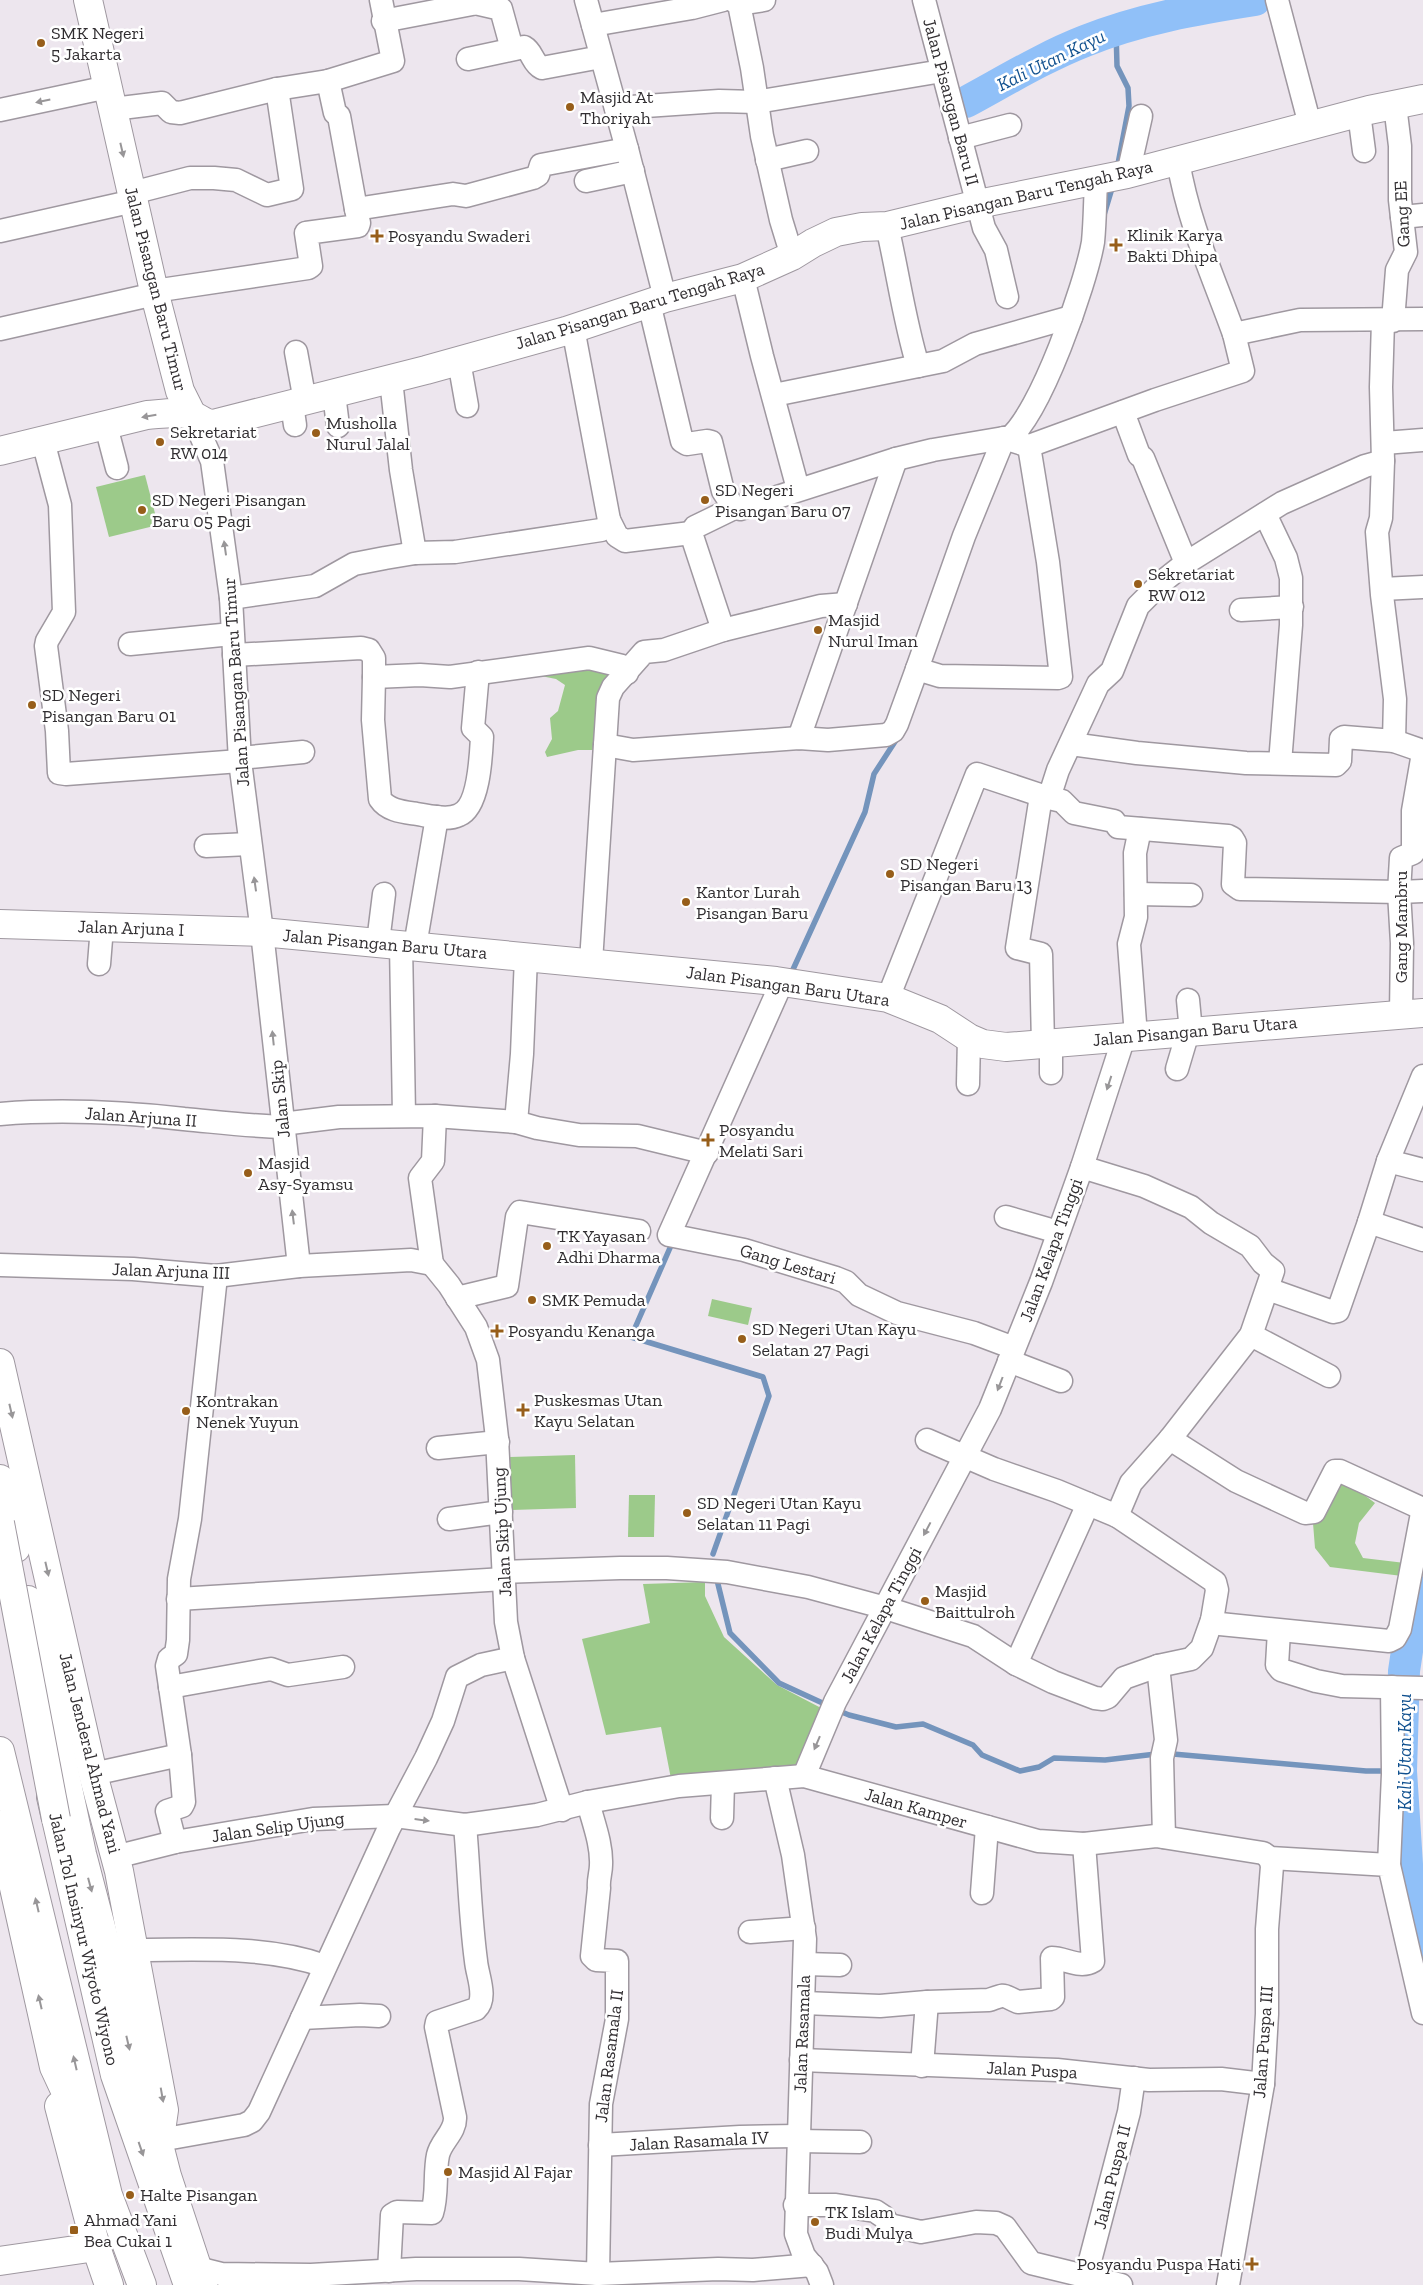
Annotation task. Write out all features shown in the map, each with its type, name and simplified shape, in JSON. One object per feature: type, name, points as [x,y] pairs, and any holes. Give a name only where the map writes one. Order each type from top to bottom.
[{"type":"main road","name":"Jalan Pisangan Baru Timur","points":[[88,0],[154,293],[180,391],[192,415]]},
{"type":"main road","name":"Jalan Pisangan Baru Tengah Raya","points":[[0,451],[147,415],[171,413],[192,415],[208,424],[213,424],[298,410],[334,394],[459,361],[657,301],[743,278],[792,256],[813,242],[836,232],[862,227],[887,226],[978,204],[1114,177],[1359,113],[1423,99]]},
{"type":"main road","name":"Jalan Arjuna I","points":[[0,924],[262,932]]},
{"type":"main road","name":"Jalan Pisangan Baru Utara","points":[[262,932],[591,962],[789,983],[888,998],[940,1019],[969,1038],[983,1044],[1006,1046],[1412,1013]]},
{"type":"main road","name":"Jalan Jenderal Ahmad Yani","points":[[0,1363],[135,1950],[164,2110],[159,2142]]},
{"type":"main road","name":"Jalan Jenderal Ahmad Yani","points":[[0,1479],[4,1525],[144,2111],[159,2142],[196,2279]]},
{"type":"main road","points":[[4,1525],[56,1819]]},
{"type":"main road","name":"Jalan Tol Insinyur Wiyoto Wiyono","points":[[0,1587],[115,2075],[196,2279]]},
{"type":"main road","name":"Jalan Tol Insinyur Wiyoto Wiyono","points":[[0,1751],[108,2195],[142,2285]]},
{"type":"main road","points":[[0,1825],[54,2066],[57,2099],[96,2247],[109,2285]]},
{"type":"main road","points":[[54,2066],[68,2097],[102,2210],[129,2285]]},
{"type":"main road","points":[[0,2261],[96,2247]]},
{"type":"street","points":[[586,0],[633,172],[682,441],[687,444],[711,442],[723,491],[734,508]]},
{"type":"street","points":[[593,25],[731,1],[764,0]]},
{"type":"street","name":"Jalan Pisangan Baru II","points":[[924,0],[984,228],[996,250],[1007,297]]},
{"type":"street","points":[[1276,0],[1310,126]]},
{"type":"street","points":[[0,110],[111,98],[162,103],[171,112],[180,113],[277,88],[328,81],[392,61],[382,10],[475,1],[501,9],[512,49]]},
{"type":"street","points":[[731,1],[752,68],[756,102],[767,160],[781,220],[792,256]]},
{"type":"street","points":[[468,59],[512,49],[527,48],[536,65],[542,68],[601,57]]},
{"type":"street","points":[[616,108],[719,101],[756,102],[942,71]]},
{"type":"street","points":[[0,329],[154,293],[311,266],[306,233],[358,226],[359,223],[339,116],[335,113],[328,81]]},
{"type":"street","points":[[0,230],[133,197],[190,178],[236,180],[267,195],[292,189],[277,88]]},
{"type":"street","name":"Gang EE","points":[[1394,742],[1395,699],[1377,532],[1381,518],[1384,452],[1381,387],[1388,321],[1397,270],[1406,252],[1412,215],[1399,184],[1400,146],[1395,105]]},
{"type":"street","points":[[1359,113],[1364,150]]},
{"type":"street","points":[[605,744],[633,750],[799,738],[828,740],[886,736],[893,731],[926,672],[964,536],[1015,442],[1054,361],[1082,286],[1092,242],[1114,177],[1141,116]]},
{"type":"street","points":[[960,138],[1010,125]]},
{"type":"street","points":[[356,209],[453,194],[466,196],[533,178],[538,175],[541,164],[627,149]]},
{"type":"street","points":[[767,160],[807,152]]},
{"type":"street","points":[[573,328],[608,520],[617,536],[625,541],[691,533],[695,527],[734,508],[740,509],[896,459],[1015,442],[1123,412],[1243,371],[1234,334],[1196,239],[1186,204],[1178,160]]},
{"type":"street","points":[[586,181],[633,172]]},
{"type":"street","points":[[887,226],[904,300],[907,330],[918,366]]},
{"type":"street","points":[[743,278],[798,489]]},
{"type":"street","points":[[774,395],[943,361],[975,344],[1071,317]]},
{"type":"street","points":[[1234,334],[1300,320],[1350,318],[1388,321],[1423,319]]},
{"type":"street","points":[[296,352],[298,410]]},
{"type":"street","points":[[459,361],[467,406]]},
{"type":"street","points":[[391,380],[401,470],[415,553]]},
{"type":"street","points":[[334,394],[338,426]]},
{"type":"street","points":[[1123,412],[1139,455],[1143,458],[1158,491],[1186,563]]},
{"type":"street","name":"Jalan Pisangan Baru Timur","points":[[192,415],[212,461],[232,598],[240,760],[249,844],[262,932]]},
{"type":"street","points":[[106,426],[117,468]]},
{"type":"street","points":[[1051,1074],[1041,954],[1018,948],[1045,797],[1098,684],[1112,671],[1138,606],[1162,582],[1186,563],[1282,503],[1365,466],[1384,452],[1423,440]]},
{"type":"street","points":[[43,441],[60,505],[64,612],[46,646],[57,730],[59,773],[240,760],[303,752]]},
{"type":"street","points":[[1015,442],[1063,673]]},
{"type":"street","points":[[799,738],[896,459]]},
{"type":"street","points":[[1265,514],[1292,578],[1292,607],[1280,763]]},
{"type":"street","points":[[232,598],[316,586],[354,564],[415,553],[455,552],[601,530],[606,527],[608,520]]},
{"type":"street","points":[[691,533],[723,630]]},
{"type":"street","points":[[1382,589],[1423,586]]},
{"type":"street","points":[[591,962],[608,698],[613,687],[628,673],[644,652],[664,650],[723,630],[820,606],[846,604]]},
{"type":"street","points":[[1241,610],[1292,607]]},
{"type":"street","points":[[130,644],[360,648],[369,650],[372,654],[374,677],[373,720],[380,799],[390,809],[437,817],[452,817],[464,812],[469,806],[476,784],[482,737],[472,728],[478,672]]},
{"type":"street","points":[[374,677],[450,677],[589,658],[622,666],[628,673]]},
{"type":"street","points":[[926,672],[1058,678],[1063,673]]},
{"type":"street","points":[[1063,673],[1098,684]]},
{"type":"street","points":[[1071,744],[1218,760],[1336,765],[1340,761],[1340,739],[1344,737],[1394,742],[1420,750],[1422,759]]},
{"type":"street","name":"Gang Mambru","points":[[1412,1013],[1402,943],[1399,892],[1401,858],[1413,853],[1413,811],[1422,759]]},
{"type":"street","points":[[888,998],[977,774],[1062,801],[1074,813],[1114,821],[1118,826],[1232,838],[1235,843],[1233,884],[1240,889],[1423,891]]},
{"type":"street","points":[[398,944],[437,817]]},
{"type":"street","points":[[1130,1037],[1129,944],[1136,917],[1135,854],[1140,829]]},
{"type":"street","points":[[206,846],[249,844]]},
{"type":"street","points":[[384,894],[398,944],[404,1115]]},
{"type":"street","points":[[1136,894],[1191,895]]},
{"type":"street","points":[[99,964],[102,927]]},
{"type":"street","name":"Jalan Skip","points":[[262,932],[299,1266]]},
{"type":"street","points":[[516,1122],[522,1054],[526,957]]},
{"type":"street","points":[[707,1153],[789,983]]},
{"type":"street","points":[[1178,1069],[1189,1032],[1188,1000]]},
{"type":"street","name":"Jalan Kelapa Tinggi","points":[[804,1776],[833,1707],[990,1409],[1012,1355],[1130,1037]]},
{"type":"street","points":[[968,1084],[969,1038]]},
{"type":"street","points":[[1082,1167],[1144,1186],[1191,1207],[1211,1223],[1250,1246],[1263,1263],[1270,1280],[1333,1312],[1338,1311],[1370,1222],[1388,1161],[1423,1076]]},
{"type":"street","name":"Jalan Arjuna II","points":[[0,1114],[58,1111],[184,1118],[223,1124],[283,1125],[339,1117],[435,1116],[516,1122],[537,1128],[579,1135],[637,1136],[707,1153]]},
{"type":"street","points":[[432,1264],[420,1178],[433,1161],[435,1116]]},
{"type":"street","name":"Gang Lestari","points":[[707,1153],[675,1236],[744,1250],[836,1278],[846,1282],[858,1295],[897,1313],[974,1334],[1061,1381]]},
{"type":"street","points":[[1388,1161],[1423,1170]]},
{"type":"street","points":[[457,1298],[507,1286],[517,1217],[520,1212],[639,1231]]},
{"type":"street","points":[[1006,1217],[1058,1232]]},
{"type":"street","points":[[1370,1222],[1423,1240]]},
{"type":"street","name":"Jalan Arjuna III","points":[[0,1265],[133,1269],[216,1276],[299,1266],[411,1260],[432,1264]]},
{"type":"street","name":"Jalan Skip Ujung","points":[[432,1264],[476,1327],[488,1360],[498,1442],[506,1622],[513,1658],[562,1810]]},
{"type":"street","points":[[175,1842],[167,1811],[182,1806],[184,1802],[180,1755],[167,1666],[169,1659],[176,1654],[178,1640],[178,1599],[190,1520],[216,1276]]},
{"type":"street","points":[[1117,1516],[1131,1482],[1170,1439],[1251,1335],[1270,1280]]},
{"type":"street","points":[[1251,1335],[1329,1376]]},
{"type":"street","points":[[1170,1439],[1236,1481],[1305,1513],[1314,1512],[1335,1471],[1340,1471],[1423,1509],[1400,1629],[1394,1638],[1389,1641],[1279,1631],[1220,1624],[1212,1620]]},
{"type":"street","points":[[178,1599],[620,1568],[727,1572],[808,1586],[886,1608],[973,1636],[1016,1664],[1054,1682],[1103,1699],[1108,1697],[1124,1678],[1158,1666],[1191,1659],[1202,1648],[1212,1620],[1217,1590],[1215,1582],[1117,1516],[965,1457],[927,1440]]},
{"type":"street","points":[[438,1448],[498,1442]]},
{"type":"street","points":[[1016,1664],[1088,1504]]},
{"type":"street","points":[[449,1519],[501,1512]]},
{"type":"street","points":[[1279,1631],[1277,1665],[1281,1670],[1316,1682],[1342,1686],[1406,1687],[1393,1770],[1390,1865],[1419,1984],[1423,2013]]},
{"type":"street","points":[[159,2142],[244,2125],[252,2121],[259,2112],[395,1816],[426,1758],[443,1721],[457,1677],[481,1665],[513,1658]]},
{"type":"street","points":[[1158,1666],[1166,1740],[1162,1758],[1164,1838]]},
{"type":"street","points":[[170,1687],[271,1669],[288,1675],[343,1667]]},
{"type":"street","points":[[93,1774],[180,1755]]},
{"type":"street","name":"Jalan Kamper","points":[[562,1810],[588,1802],[679,1786],[804,1776],[1038,1841],[1084,1844],[1156,1836],[1263,1853],[1270,1858],[1390,1865]]},
{"type":"street","name":"Jalan Rasamala","points":[[775,1778],[793,1855],[804,1928],[804,2003],[795,2205],[796,2234],[804,2256],[812,2265],[822,2285]]},
{"type":"street","points":[[722,1818],[723,1783]]},
{"type":"street","name":"Jalan Rasamala II","points":[[588,1802],[601,1865],[598,1878],[599,1888],[592,1956],[596,1960],[617,1961],[618,1976],[617,2019],[601,2104],[598,2274]]},
{"type":"street","name":"Jalan Selip Ujung","points":[[115,1857],[175,1842],[313,1819],[395,1816],[465,1825],[562,1810]]},
{"type":"street","points":[[389,2271],[392,2215],[394,2212],[432,2213],[438,2155],[441,2144],[454,2126],[455,2117],[436,2028],[437,2022],[476,2009],[481,2005],[482,1997],[476,1961],[465,1825]]},
{"type":"street","points":[[982,1893],[987,1827]]},
{"type":"street","points":[[804,2003],[880,2006],[989,2000],[996,1995],[1010,1996],[1018,2002],[1051,1999],[1053,1997],[1052,1958],[1072,1963],[1089,1964],[1093,1961],[1084,1844]]},
{"type":"street","name":"Jalan Puspa III","points":[[1228,2285],[1263,2084],[1267,2014],[1267,1929],[1272,1866],[1270,1858]]},
{"type":"street","points":[[750,1932],[804,1928]]},
{"type":"street","points":[[135,1950],[233,1951],[311,1961],[325,1966]]},
{"type":"street","points":[[805,1964],[840,1965]]},
{"type":"street","points":[[922,2066],[927,2002]]},
{"type":"street","points":[[302,2018],[378,2016]]},
{"type":"street","name":"Jalan Puspa","points":[[801,2060],[1057,2070],[1149,2080],[1220,2079],[1263,2084]]},
{"type":"street","name":"Jalan Puspa II","points":[[1086,2276],[1128,2112],[1134,2078]]},
{"type":"street","name":"Jalan Rasamala IV","points":[[600,2145],[740,2137],[860,2142]]},
{"type":"street","points":[[795,2205],[836,2205],[875,2211],[884,2217],[889,2225],[921,2232],[976,2222],[996,2223],[1005,2226],[1031,2263],[1121,2285]]},
{"type":"street","points":[[196,2279],[221,2274],[311,2275],[389,2271],[463,2278],[519,2269],[598,2274],[639,2279],[718,2269],[753,2270],[812,2265]]},
{"type":"green space","points":[[145,475],[158,525],[109,537],[96,487]]},
{"type":"green space","points":[[542,663],[614,673],[624,682],[604,750],[578,750],[547,757],[545,752],[552,739],[550,718],[558,711],[565,685],[556,679],[536,675]]},
{"type":"green space","points":[[712,1299],[752,1308],[748,1325],[708,1316]]},
{"type":"green space","points":[[575,1455],[576,1508],[512,1510],[510,1457]]},
{"type":"green space","points":[[1336,1474],[1375,1503],[1359,1523],[1355,1543],[1363,1558],[1405,1563],[1402,1576],[1330,1567],[1315,1548],[1313,1523]]},
{"type":"green space","points":[[629,1495],[655,1495],[654,1537],[628,1537]]},
{"type":"green space","points":[[705,1582],[705,1596],[724,1637],[777,1685],[823,1709],[796,1773],[672,1784],[661,1727],[606,1735],[582,1639],[650,1623],[643,1584]]},
{"type":"waterway","name":"Kali Utan Kayu","points":[[966,102],[1055,54],[1106,33],[1169,16],[1255,0]]},
{"type":"waterway","points":[[1116,30],[1117,66],[1128,88],[1129,106],[1117,169]]},
{"type":"waterway","points":[[1104,215],[1113,185]]},
{"type":"waterway","points":[[790,976],[865,812],[874,774],[898,737]]},
{"type":"waterway","points":[[673,1241],[631,1337],[763,1377],[769,1396],[713,1554]]},
{"type":"waterway","points":[[716,1576],[730,1633],[779,1683],[829,1706]]},
{"type":"waterway","name":"Kali Utan Kayu","points":[[1416,1591],[1404,1671],[1401,1771],[1408,1880],[1423,1946]]},
{"type":"waterway","points":[[837,1710],[896,1727],[923,1724],[973,1745],[982,1755],[1020,1771],[1039,1767],[1054,1758],[1105,1760],[1156,1754]]},
{"type":"waterway","points":[[1173,1754],[1366,1771],[1388,1771]]},
{"type":"place","name":"SMK Negeri 5 Jakarta","points":[[41,43]]},
{"type":"place","name":"Masjid At Thoriyah","points":[[570,107]]},
{"type":"place","name":"Posyandu Swaderi","points":[[377,236]]},
{"type":"place","name":"Klinik Karya Bakti Dhipa","points":[[1116,245]]},
{"type":"place","name":"Musholla Nurul Jalal","points":[[316,433]]},
{"type":"place","name":"Sekretariat RW 014","points":[[160,442]]},
{"type":"place","name":"SD Negeri Pisangan Baru 07","points":[[705,500]]},
{"type":"place","name":"SD Negeri Pisangan Baru 05 Pagi","points":[[142,510]]},
{"type":"place","name":"Sekretariat RW 012","points":[[1138,584]]},
{"type":"place","name":"Masjid Nurul Iman","points":[[818,630]]},
{"type":"place","name":"SD Negeri Pisangan Baru 01","points":[[32,705]]},
{"type":"place","name":"SD Negeri Pisangan Baru 13","points":[[890,874]]},
{"type":"place","name":"Kantor Lurah Pisangan Baru","points":[[686,902]]},
{"type":"place","name":"Posyandu Melati Sari","points":[[708,1140]]},
{"type":"place","name":"Masjid Asy-Syamsu","points":[[248,1173]]},
{"type":"place","name":"TK Yayasan Adhi Dharma","points":[[547,1246]]},
{"type":"place","name":"SMK Pemuda","points":[[532,1300]]},
{"type":"place","name":"Posyandu Kenanga","points":[[497,1331]]},
{"type":"place","name":"SD Negeri Utan Kayu Selatan 27 Pagi","points":[[742,1339]]},
{"type":"place","name":"Puskesmas Utan Kayu Selatan","points":[[523,1410]]},
{"type":"place","name":"Kontrakan Nenek Yuyun","points":[[186,1411]]},
{"type":"place","name":"SD Negeri Utan Kayu Selatan 11 Pagi","points":[[687,1513]]},
{"type":"place","name":"Masjid Baittulroh","points":[[925,1601]]},
{"type":"place","name":"Masjid Al Fajar","points":[[448,2172]]},
{"type":"place","name":"Halte Pisangan","points":[[130,2195]]},
{"type":"place","name":"TK Islam Budi Mulya","points":[[815,2222]]},
{"type":"place","name":"Ahmad Yani Bea Cukai 1","points":[[74,2230]]},
{"type":"place","name":"Posyandu Puspa Hati","points":[[1252,2264]]}]
